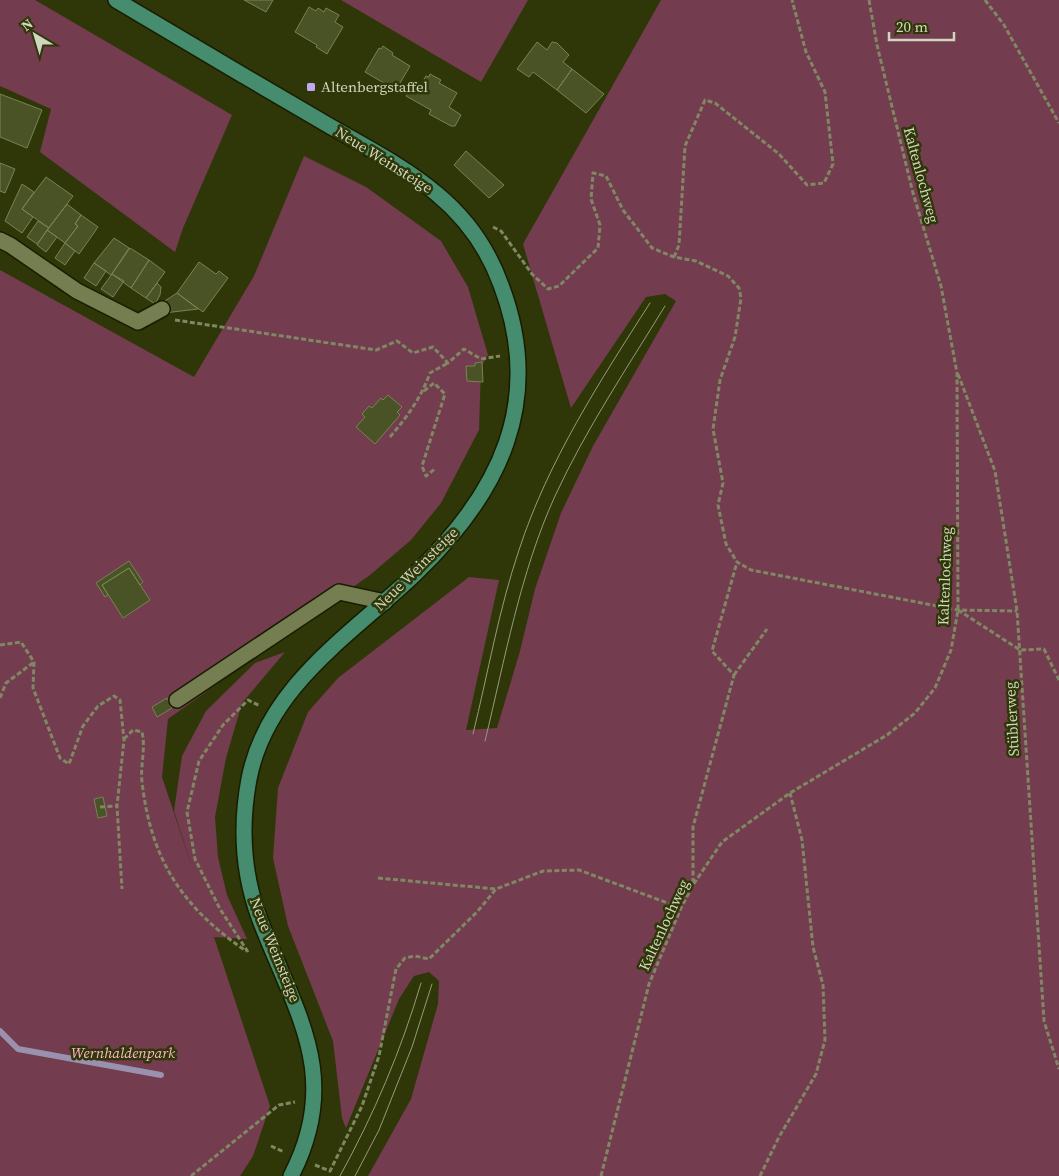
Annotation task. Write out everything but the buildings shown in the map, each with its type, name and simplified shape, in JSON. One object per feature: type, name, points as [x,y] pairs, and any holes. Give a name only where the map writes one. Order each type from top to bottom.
[{"type":"main road","name":"Neue Weinsteige","points":[[116,0],[364,146],[438,194],[478,238],[494,266],[510,307],[518,353],[517,401],[510,432],[493,475],[473,510],[441,549],[385,602],[329,648],[303,675],[275,713],[249,776],[244,816],[244,852],[250,887],[259,918],[298,1008],[308,1038],[314,1070],[314,1099],[310,1132],[292,1176]]},
{"type":"street","points":[[0,240],[77,291],[138,322],[164,314]]},
{"type":"street","points":[[177,700],[339,592],[385,602]]},
{"type":"path","points":[[674,257],[679,244],[685,146],[705,100],[715,103],[779,154],[807,185],[824,183],[834,164],[825,92],[806,52],[792,0]]},
{"type":"path","name":"Kaltenlochweg","points":[[601,1176],[649,984],[681,908],[722,842],[790,793],[887,735],[915,713],[934,688],[951,650],[958,610],[958,372],[942,286],[911,184],[877,45],[869,0]]},
{"type":"path","points":[[985,0],[1004,25],[1059,123]]},
{"type":"path","points":[[501,231],[521,260],[548,289],[559,286],[598,248],[600,225],[591,199],[593,172],[606,176],[622,210],[652,248],[674,257],[696,261],[728,276],[739,288],[741,298],[735,337],[720,380],[713,429],[723,483],[718,505],[726,544],[737,562],[751,570],[958,610],[1017,611]]},
{"type":"path","points":[[164,314],[376,350],[397,341],[413,353],[433,347],[448,363]]},
{"type":"path","points":[[390,437],[411,413],[424,390],[430,372],[448,363],[464,349],[481,358],[518,353]]},
{"type":"path","name":"Stüblerweg","points":[[958,372],[995,471],[1017,611],[1044,1021],[1059,1069]]},
{"type":"path","points":[[424,390],[434,383],[444,394],[422,466],[426,476],[436,468]]},
{"type":"path","points":[[734,675],[712,651],[737,562]]},
{"type":"path","points":[[958,610],[1020,650],[1044,649],[1059,680]]},
{"type":"path","points":[[694,885],[693,827],[734,675],[767,629]]},
{"type":"path","points":[[0,645],[21,642],[34,662],[33,688],[60,758],[69,764],[83,726],[98,706],[114,696],[120,700],[124,740],[117,806],[122,889]]},
{"type":"path","points":[[0,698],[6,683],[34,662]]},
{"type":"path","points":[[124,740],[133,730],[142,732],[144,742],[142,779],[147,814],[162,862],[186,899],[221,934],[248,952],[220,909],[195,859],[187,812],[199,761],[223,725],[248,700],[275,713]]},
{"type":"path","points":[[760,1176],[779,1137],[816,1074],[825,1040],[823,986],[813,947],[802,840],[790,793]]},
{"type":"path","points":[[100,807],[117,806]]},
{"type":"path","points":[[378,878],[496,889],[543,871],[579,870],[681,908]]},
{"type":"path","points":[[300,1159],[330,1171],[362,1106],[379,1056],[396,969],[405,958],[415,956],[430,959],[471,919],[496,889]]},
{"type":"path","points":[[191,1176],[278,1105],[314,1099]]},
{"type":"green space","points":[[0,0],[35,0],[232,115],[183,228],[175,252],[40,152],[51,109],[0,86]]},
{"type":"green space","points":[[341,0],[528,0],[481,82]]},
{"type":"green space","points":[[661,0],[1059,0],[1059,1176],[368,1176],[411,1099],[438,1004],[439,981],[429,972],[414,976],[399,999],[346,1128],[342,1118],[333,1041],[288,926],[273,858],[278,788],[308,712],[338,678],[469,577],[499,580],[466,730],[497,728],[520,651],[535,589],[561,513],[593,446],[676,301],[665,294],[646,297],[571,408],[523,244]]},
{"type":"green space","name":"Wernhaldenpark","points":[[304,156],[366,187],[441,241],[468,287],[488,355],[481,367],[479,430],[441,503],[411,540],[370,575],[168,719],[162,777],[194,873],[174,811],[182,756],[206,711],[255,663],[285,652],[242,703],[226,758],[215,817],[218,857],[227,895],[247,939],[214,937],[270,1106],[253,1156],[240,1176],[0,1176],[0,270],[194,377],[254,276]]},
{"type":"waterway","points":[[0,1031],[18,1049],[161,1075]]},
{"type":"tram line","points":[[473,734],[505,595],[531,517],[560,453],[577,422],[650,303]]},
{"type":"tram line","points":[[485,741],[514,617],[543,525],[555,496],[580,447],[607,399],[665,306]]},
{"type":"tram line","points":[[340,1176],[386,1082],[405,1033],[421,983]]},
{"type":"tram line","points":[[355,1176],[379,1130],[412,1047],[432,984]]},
{"type":"place","name":"Altenbergstaffel","points":[[311,87]]}]
